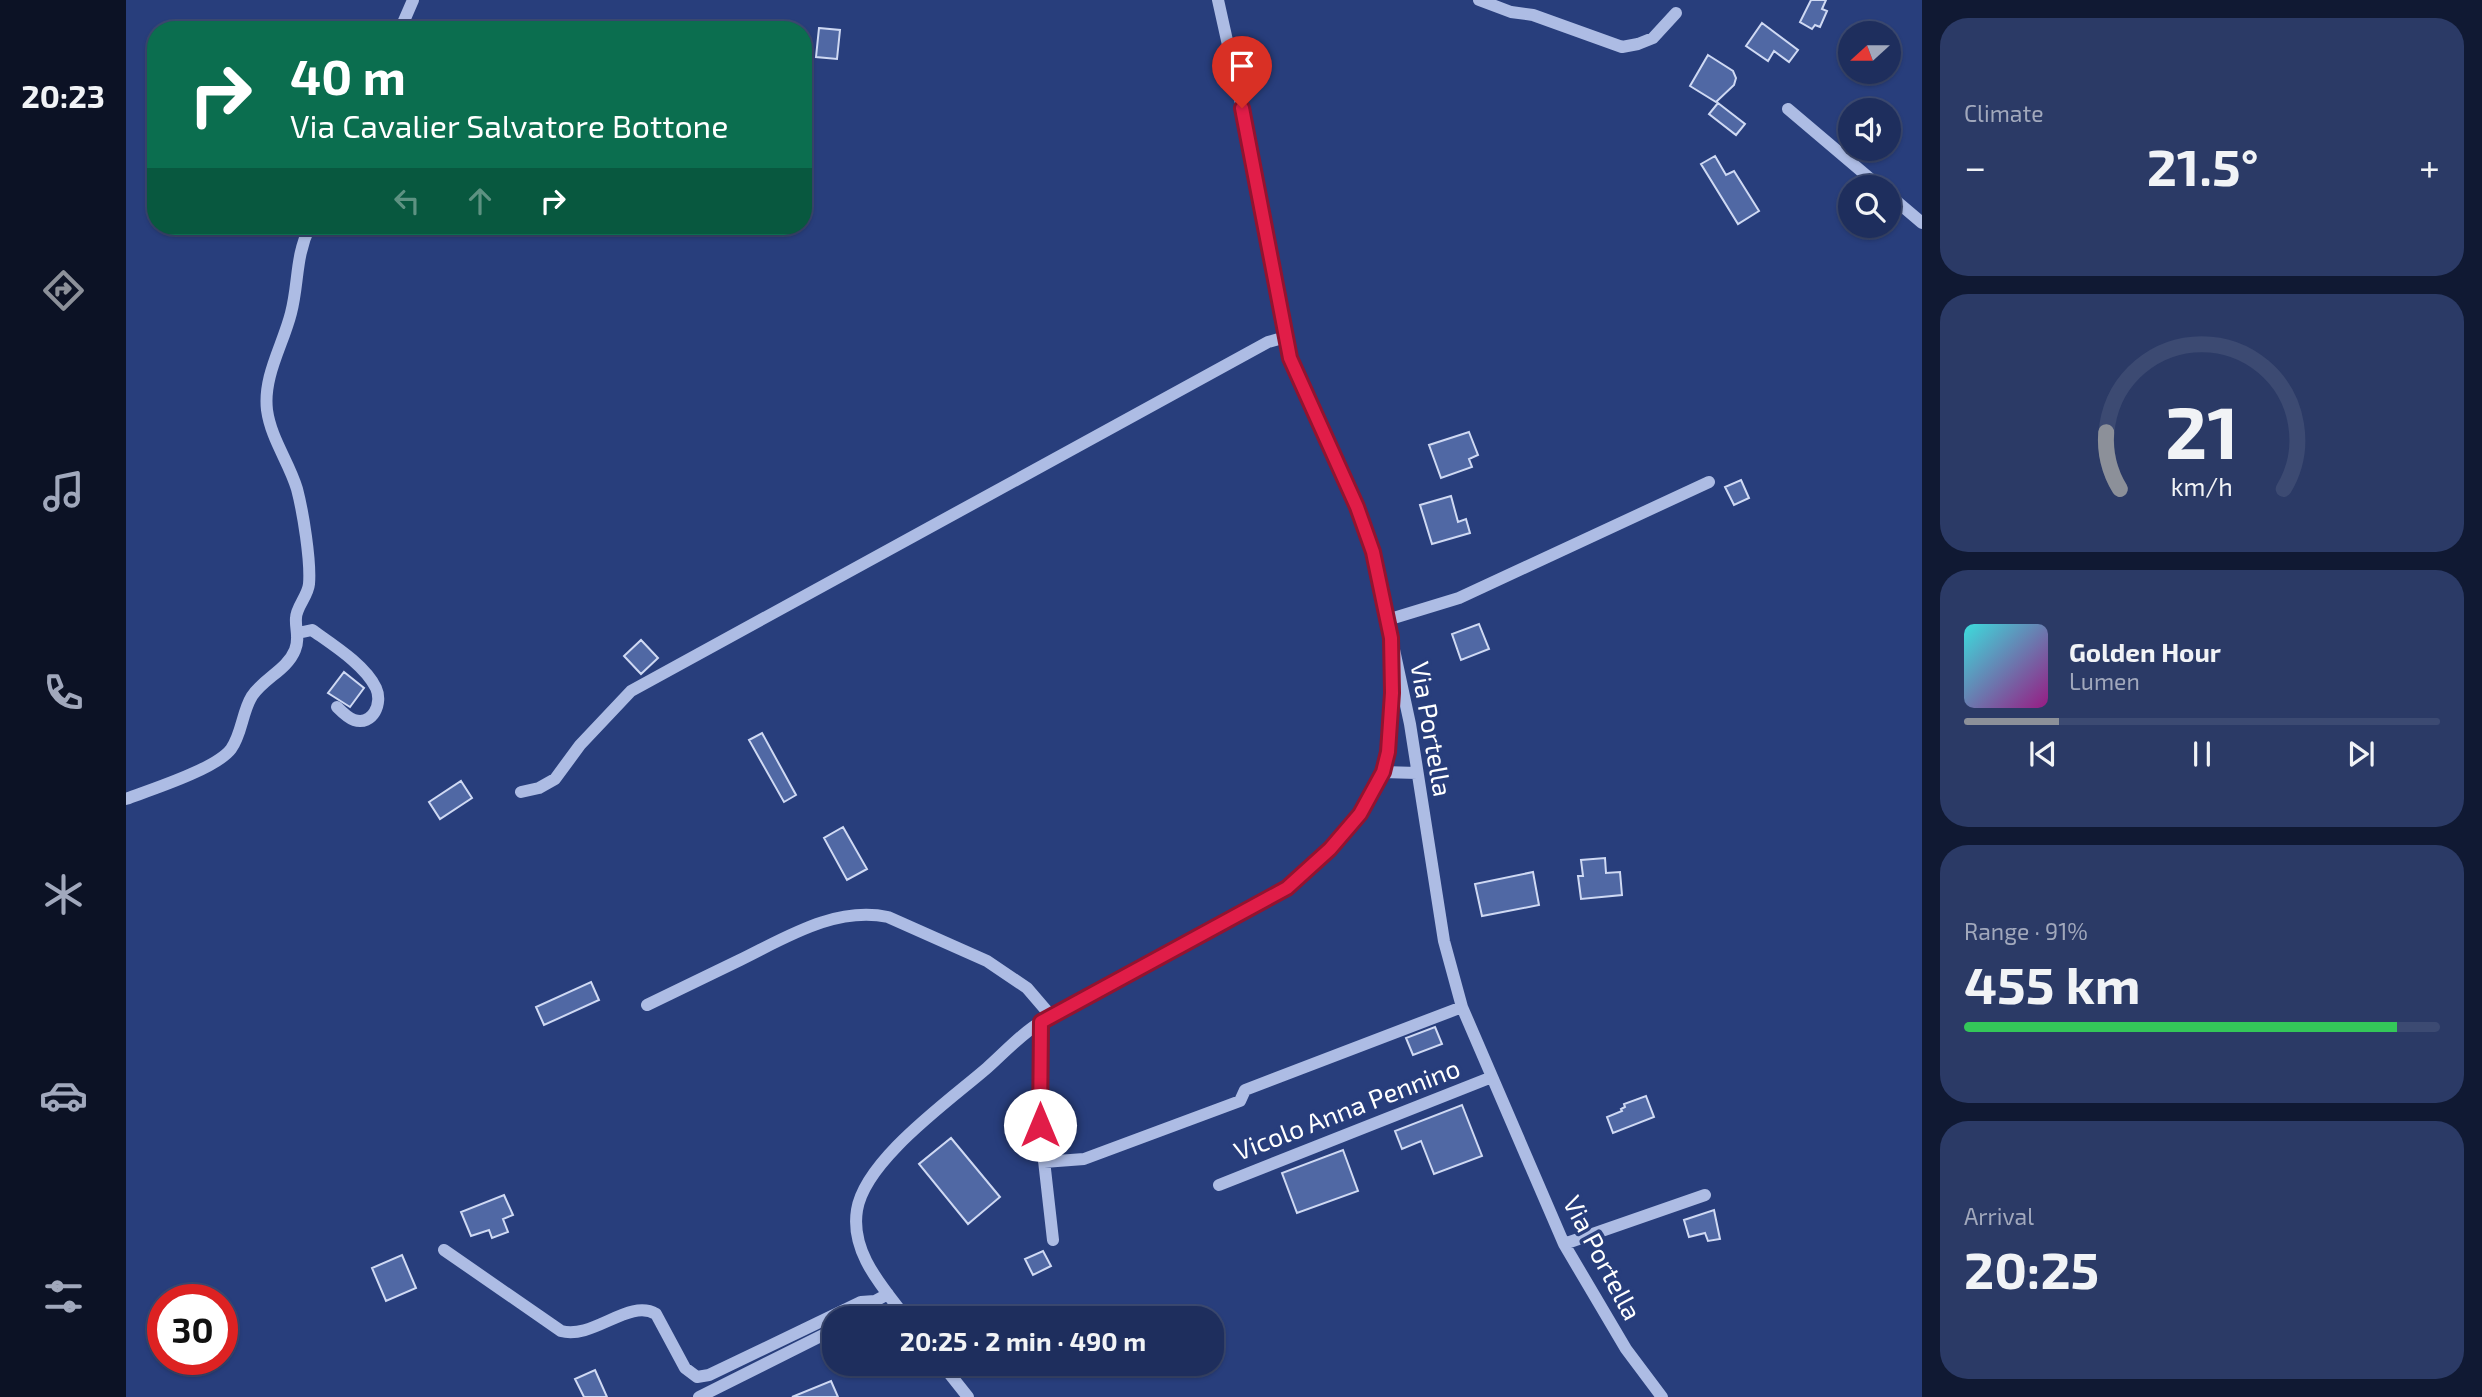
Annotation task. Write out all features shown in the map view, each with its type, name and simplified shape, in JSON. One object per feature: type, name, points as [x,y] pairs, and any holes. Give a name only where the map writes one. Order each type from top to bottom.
[{"type":"street","points":[[404,21],[413,0]]},
{"type":"street","name":"Via Portella","points":[[1218,0],[1242,108],[1290,358],[1357,507],[1373,552],[1410,724],[1444,941],[1462,1007],[1564,1244],[1626,1349],[1662,1397]]},
{"type":"street","points":[[1479,0],[1511,12],[1533,15],[1622,47],[1653,38],[1676,13]]},
{"type":"street","points":[[1787,109],[1866,175]]},
{"type":"street","points":[[1901,205],[1922,223]]},
{"type":"street","points":[[126,799],[207,766],[230,750],[247,704],[255,692],[289,660],[295,650],[299,633],[295,617],[309,584],[306,546],[297,489],[271,428],[267,396],[272,368],[291,312],[301,245],[306,235]]},
{"type":"street","points":[[521,792],[539,788],[555,779],[580,745],[631,691],[1268,342],[1286,337]]},
{"type":"street","points":[[1387,620],[1459,598],[1709,482]]},
{"type":"street","points":[[299,633],[312,630],[349,657],[375,685],[379,696],[378,707],[371,716],[364,720],[355,720],[337,708]]},
{"type":"street","points":[[897,1306],[864,1260],[860,1247],[856,1217],[864,1186],[907,1136],[1046,1019],[1287,888],[1309,870],[1345,832],[1373,794],[1383,772],[1390,733],[1391,638]]},
{"type":"street","points":[[1383,772],[1417,773]]},
{"type":"street","points":[[647,1005],[795,933],[841,917],[873,914],[888,917],[987,961],[1027,988],[1046,1019],[1040,1125],[1053,1240]]},
{"type":"street","points":[[1044,1162],[1084,1159],[1214,1111],[1240,1101],[1245,1090],[1462,1007]]},
{"type":"street","name":"Vicolo Anna Pennino","points":[[1219,1185],[1492,1077]]},
{"type":"street","points":[[1564,1244],[1705,1195]]},
{"type":"street","points":[[444,1250],[561,1331],[581,1332],[638,1310],[651,1311],[656,1314],[685,1368],[697,1377],[709,1375],[861,1303],[875,1301],[888,1294]]},
{"type":"street","points":[[871,1306],[875,1301]]},
{"type":"street","points":[[699,1397],[822,1336]]},
{"type":"street","points":[[952,1376],[968,1397]]},
{"type":"building","points":[[1811,0],[1826,0],[1822,9],[1827,11],[1820,27],[1815,25],[1812,29],[1800,22]]},
{"type":"building","points":[[1762,23],[1798,50],[1789,62],[1774,51],[1768,61],[1746,46]]},
{"type":"building","points":[[819,28],[840,30],[837,59],[816,57]]},
{"type":"building","points":[[1708,55],[1733,71],[1736,78],[1734,85],[1716,102],[1690,86]]},
{"type":"building","points":[[1718,103],[1745,124],[1736,135],[1709,114]]},
{"type":"building","points":[[1715,156],[1726,175],[1734,171],[1759,211],[1738,224],[1701,164]]},
{"type":"building","points":[[1469,432],[1478,455],[1469,459],[1472,467],[1441,478],[1429,445]]},
{"type":"building","points":[[1741,480],[1749,498],[1734,505],[1725,487]]},
{"type":"building","points":[[1451,496],[1458,522],[1466,519],[1470,533],[1432,544],[1420,505]]},
{"type":"building","points":[[1479,624],[1489,649],[1461,660],[1452,634]]},
{"type":"building","points":[[641,640],[658,658],[641,674],[624,656]]},
{"type":"building","points":[[344,672],[364,688],[350,707],[328,693]]},
{"type":"building","points":[[762,733],[796,795],[784,802],[749,740]]},
{"type":"building","points":[[461,781],[472,798],[440,819],[429,802]]},
{"type":"building","points":[[843,827],[867,869],[847,880],[824,838]]},
{"type":"building","points":[[1605,858],[1606,873],[1620,872],[1622,895],[1581,899],[1578,876],[1583,876],[1581,860]]},
{"type":"building","points":[[1533,872],[1539,905],[1482,916],[1475,884]]},
{"type":"building","points":[[591,982],[599,1000],[544,1025],[536,1007]]},
{"type":"building","points":[[1435,1027],[1442,1044],[1413,1055],[1406,1038]]},
{"type":"building","points":[[1646,1096],[1654,1117],[1613,1133],[1607,1117],[1622,1111],[1624,1104]]},
{"type":"building","points":[[1462,1105],[1482,1156],[1434,1174],[1421,1141],[1402,1149],[1395,1131]]},
{"type":"building","points":[[951,1138],[1000,1197],[968,1224],[919,1164]]},
{"type":"building","points":[[1343,1150],[1358,1191],[1297,1213],[1282,1173]]},
{"type":"building","points":[[504,1195],[513,1215],[503,1219],[508,1232],[492,1238],[489,1230],[471,1236],[461,1212]]},
{"type":"building","points":[[1714,1210],[1720,1239],[1708,1241],[1705,1233],[1689,1237],[1684,1220]]},
{"type":"building","points":[[1043,1251],[1051,1266],[1033,1275],[1025,1259]]},
{"type":"building","points":[[402,1255],[416,1288],[386,1301],[372,1268]]},
{"type":"building","points":[[595,1370],[607,1397],[584,1397],[575,1379]]},
{"type":"building","points":[[831,1381],[838,1397],[792,1397]]},
{"type":"route","points":[[1040,1125],[1041,1022],[1287,888],[1330,849],[1360,814],[1383,772],[1388,752],[1392,693],[1391,638],[1373,552],[1357,507],[1290,358],[1242,108]]}]
